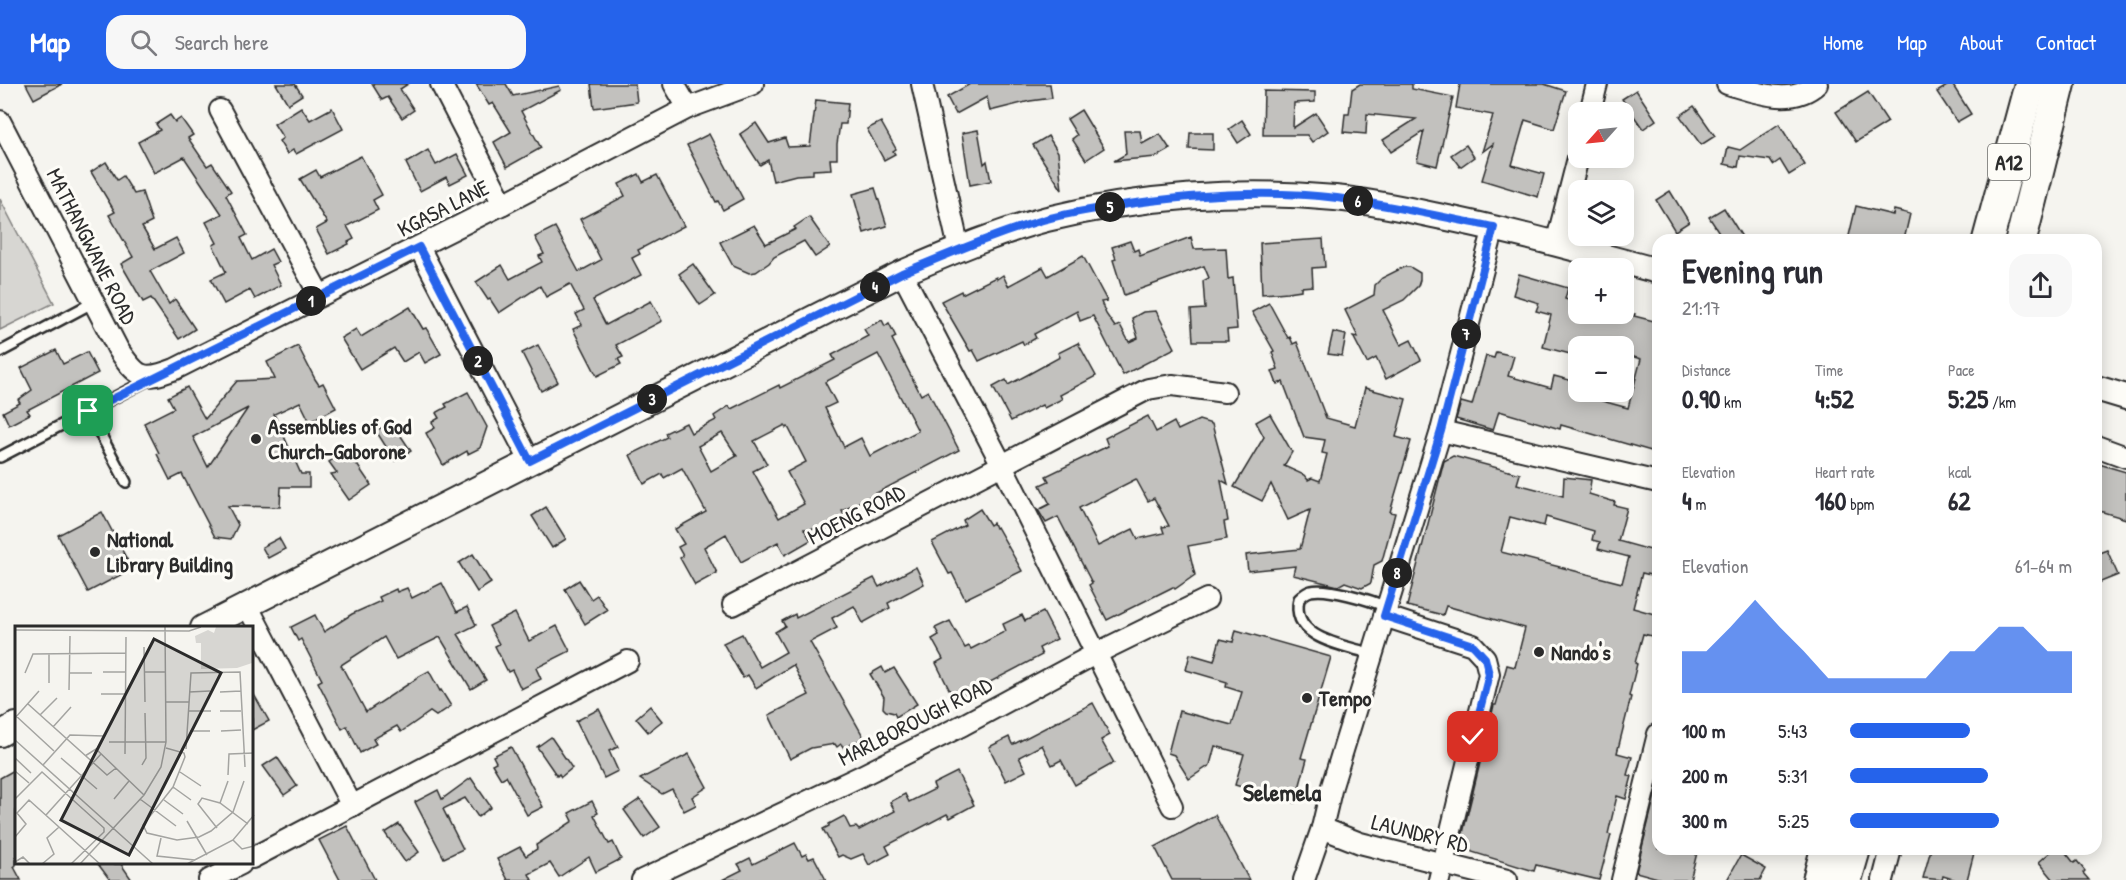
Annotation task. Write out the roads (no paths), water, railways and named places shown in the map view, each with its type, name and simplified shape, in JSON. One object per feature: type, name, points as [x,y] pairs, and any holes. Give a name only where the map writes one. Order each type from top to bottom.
[{"type":"main road","name":"A12","points":[[1990,234],[2030,84]]},
{"type":"main road","name":"A12","points":[[2022,234],[2060,84]]},
{"type":"main road","points":[[1818,880],[1824,855]]},
{"type":"main road","points":[[1846,880],[1853,855]]},
{"type":"street","points":[[441,84],[503,204]]},
{"type":"street","points":[[674,84],[688,108]]},
{"type":"street","name":"KGASA LANE","points":[[155,377],[419,247],[688,108],[753,84]]},
{"type":"street","points":[[922,84],[959,249]]},
{"type":"street","points":[[1592,102],[1597,84]]},
{"type":"street","points":[[1727,84],[1763,95],[1787,97],[1808,92],[1816,84]]},
{"type":"street","points":[[220,110],[320,296]]},
{"type":"street","name":"MATHANGWANE ROAD","points":[[0,121],[118,349],[128,364],[140,375],[155,377]]},
{"type":"street","points":[[1556,244],[1575,168]]},
{"type":"street","points":[[206,626],[902,273],[959,249],[1044,220],[1154,200],[1227,194],[1335,198],[1387,205],[1494,227],[1652,269]]},
{"type":"street","points":[[1304,880],[1322,828],[1332,786],[1441,431],[1494,227]]},
{"type":"street","points":[[419,247],[530,461]]},
{"type":"street","points":[[902,273],[1002,465],[1172,806]]},
{"type":"street","name":"MOENG ROAD","points":[[733,605],[1148,389],[1172,386],[1225,392]]},
{"type":"street","points":[[2102,390],[2126,397]]},
{"type":"street","points":[[1441,431],[1652,481]]},
{"type":"street","points":[[2102,448],[2126,457]]},
{"type":"street","name":"MARLBOROUGH ROAD","points":[[642,880],[953,730],[1097,653],[1207,599]]},
{"type":"street","points":[[247,605],[352,806]]},
{"type":"street","points":[[1385,612],[1473,645],[1485,658],[1489,674],[1441,872]]},
{"type":"street","points":[[254,857],[628,661]]},
{"type":"street","points":[[0,734],[15,726]]},
{"type":"street","points":[[1622,880],[1652,758]]},
{"type":"street","name":"LAUNDRY RD","points":[[1322,828],[1441,872],[1507,880]]},
{"type":"street","points":[[1883,880],[1889,855]]},
{"type":"street","points":[[209,880],[239,865]]},
{"type":"lane","points":[[0,352],[94,302]]},
{"type":"lane","points":[[0,457],[155,377]]},
{"type":"lane","points":[[88,411],[126,482]]},
{"type":"lane","points":[[1372,654],[1323,639],[1311,632],[1297,616],[1299,599],[1312,591],[1328,592],[1373,601],[1385,612]]},
{"type":"place","name":"Assemblies of God Church-Gaborone","points":[[256,439]]},
{"type":"place","name":"National Library Building","points":[[95,552]]},
{"type":"place","name":"Nando's","points":[[1539,652]]},
{"type":"place","name":"Tempo","points":[[1307,698]]},
{"type":"district","name":"Selemela","points":[[1282,792]]}]
